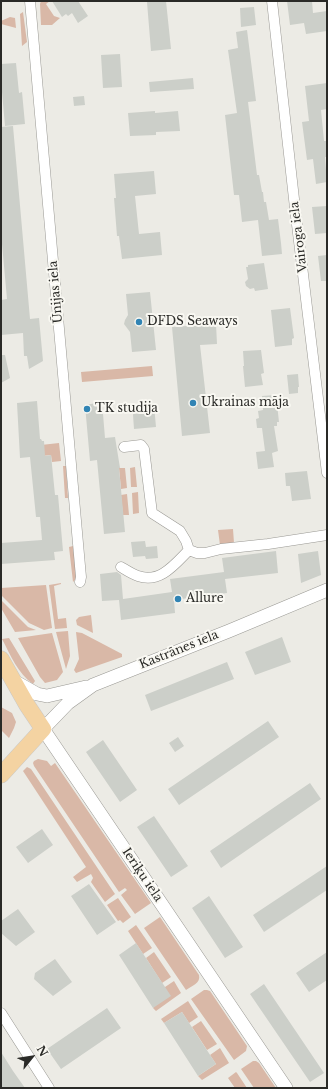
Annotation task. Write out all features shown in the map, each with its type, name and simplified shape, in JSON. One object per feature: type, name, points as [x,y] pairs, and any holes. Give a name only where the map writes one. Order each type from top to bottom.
[{"type":"main road","name":"Ieriķu iela","points":[[1,660],[43,729]]},
{"type":"main road","points":[[1,775],[43,729]]},
{"type":"street","name":"Ūnijas iela","points":[[30,1],[81,577],[80,582]]},
{"type":"street","name":"Vairoga iela","points":[[272,1],[327,473]]},
{"type":"street","points":[[124,447],[141,445],[144,448],[152,513],[180,532],[186,541],[188,550]]},
{"type":"street","points":[[188,550],[197,553],[205,553],[221,549],[327,535]]},
{"type":"street","points":[[121,567],[138,576],[156,578],[170,569],[188,550]]},
{"type":"street","name":"Kastrānes iela","points":[[43,729],[68,704],[93,685],[327,590]]},
{"type":"street","points":[[14,681],[37,694],[47,696],[93,685]]},
{"type":"street","name":"Ieriķu iela","points":[[43,729],[286,1088]]},
{"type":"street","points":[[1,1013],[49,1088]]},
{"type":"shaded area","points":[[41,1],[50,1],[46,4],[54,16],[60,18],[52,25],[41,25]]},
{"type":"shaded area","points":[[23,12],[27,42],[22,46],[20,14]]},
{"type":"shaded area","points":[[10,17],[15,18],[16,28],[1,24],[1,21]]},
{"type":"shaded area","points":[[152,366],[153,376],[82,382],[81,372]]},
{"type":"shaded area","points":[[59,443],[61,461],[52,462],[51,455],[42,456],[41,445]]},
{"type":"shaded area","points":[[63,466],[66,466],[68,498],[65,498]]},
{"type":"shaded area","points":[[135,467],[137,487],[131,487],[130,468]]},
{"type":"shaded area","points":[[119,468],[125,468],[127,488],[121,489]]},
{"type":"shaded area","points":[[138,492],[139,513],[133,514],[132,493]]},
{"type":"shaded area","points":[[127,494],[129,515],[123,515],[121,495]]},
{"type":"shaded area","points":[[233,529],[234,543],[220,545],[218,530]]},
{"type":"shaded area","points":[[73,546],[77,578],[73,582],[69,547]]},
{"type":"shaded area","points":[[61,583],[54,586],[58,619],[66,618],[67,628],[55,629],[49,585]]},
{"type":"shaded area","points":[[46,585],[52,628],[44,630],[29,623],[1,595],[1,588]]},
{"type":"shaded area","points":[[1,600],[28,627],[36,630],[15,632],[1,608]]},
{"type":"shaded area","points":[[91,615],[93,633],[77,625],[76,620],[79,617]]},
{"type":"shaded area","points":[[68,631],[70,656],[66,669],[56,632]]},
{"type":"shaded area","points":[[76,632],[82,633],[122,654],[122,657],[76,673],[74,670],[79,659]]},
{"type":"shaded area","points":[[52,633],[63,672],[57,680],[45,683],[40,677],[18,638]]},
{"type":"shaded area","points":[[9,638],[35,681],[33,684],[23,675],[11,657],[2,639]]},
{"type":"shaded area","points":[[1,707],[12,713],[16,722],[9,738],[1,730]]},
{"type":"shaded area","points":[[38,759],[47,761],[51,766],[55,763],[151,903],[135,914],[121,895],[127,890],[125,888],[119,892],[34,766],[34,761]]},
{"type":"shaded area","points":[[27,767],[31,769],[115,894],[105,902],[91,882],[93,878],[91,874],[77,882],[73,877],[86,867],[23,771]]},
{"type":"shaded area","points":[[118,898],[131,917],[123,923],[120,920],[118,921],[107,905]]},
{"type":"shaded area","points":[[160,917],[199,975],[199,980],[186,990],[144,928]]},
{"type":"shaded area","points":[[136,925],[152,948],[143,954],[128,931]]},
{"type":"shaded area","points":[[154,952],[171,977],[162,983],[146,958]]},
{"type":"shaded area","points":[[174,981],[181,993],[156,1011],[153,1008],[165,987]]},
{"type":"shaded area","points":[[204,990],[210,991],[247,1046],[246,1051],[234,1060],[191,999]]},
{"type":"shaded area","points":[[188,1001],[198,1017],[189,1023],[182,1012],[164,1023],[161,1019]]},
{"type":"shaded area","points":[[201,1021],[217,1044],[207,1050],[192,1027]]},
{"type":"shaded area","points":[[220,1048],[229,1063],[202,1080],[198,1076],[216,1064],[210,1055]]},
{"type":"shaded area","points":[[253,1061],[259,1063],[276,1088],[254,1088],[241,1069]]},
{"type":"shaded area","points":[[236,1072],[247,1088],[235,1088],[228,1078]]},
{"type":"building","points":[[52,1],[78,1],[88,16],[78,23],[72,13],[68,16],[66,14],[62,17]]},
{"type":"building","points":[[166,1],[171,49],[151,51],[147,2]]},
{"type":"building","points":[[287,1],[312,1],[313,13],[327,11],[327,31],[306,34],[304,23],[290,25]]},
{"type":"building","points":[[254,7],[256,25],[241,27],[240,8]]},
{"type":"building","points":[[247,30],[256,101],[248,102],[257,175],[259,175],[269,220],[278,219],[282,254],[262,256],[258,220],[242,222],[239,195],[234,195],[225,115],[237,113],[228,50],[238,48],[236,32]]},
{"type":"building","points":[[120,54],[122,87],[103,88],[101,55]]},
{"type":"building","points":[[16,63],[19,93],[22,92],[25,124],[5,126],[1,92],[1,64]]},
{"type":"building","points":[[193,78],[194,89],[150,92],[149,82]]},
{"type":"building","points":[[327,83],[327,109],[321,110],[324,141],[327,141],[327,157],[325,157],[327,182],[316,184],[313,159],[307,160],[302,122],[309,121],[305,86]]},
{"type":"building","points":[[84,96],[85,105],[74,106],[73,97]]},
{"type":"building","points":[[155,111],[155,113],[178,111],[180,131],[156,132],[156,135],[130,136],[128,113]]},
{"type":"building","points":[[13,126],[30,319],[39,318],[43,361],[29,369],[27,356],[24,356],[23,333],[1,335],[1,300],[7,299],[1,233],[1,127]]},
{"type":"building","points":[[154,171],[156,194],[135,196],[139,234],[160,232],[162,255],[122,259],[119,236],[117,236],[114,174]]},
{"type":"building","points":[[327,206],[327,233],[315,234],[312,207]]},
{"type":"building","points":[[327,255],[327,281],[321,281],[318,256]]},
{"type":"building","points":[[264,263],[268,289],[255,291],[254,288],[250,289],[246,286],[245,282],[248,279],[246,267],[248,267],[248,265]]},
{"type":"building","name":"DFDS Seaways","points":[[150,292],[156,350],[132,352],[130,332],[124,324],[128,315],[126,294]]},
{"type":"building","points":[[290,308],[294,338],[292,339],[292,345],[275,347],[271,310]]},
{"type":"building","name":"Ukrainas māja","points":[[216,324],[217,344],[200,345],[210,433],[182,436],[172,327]]},
{"type":"building","points":[[261,350],[264,373],[261,374],[263,385],[245,387],[243,351]]},
{"type":"building","points":[[1,355],[5,355],[10,378],[1,383]]},
{"type":"building","points":[[298,374],[298,393],[289,394],[287,375]]},
{"type":"building","points":[[276,395],[279,422],[277,422],[277,426],[274,426],[278,451],[272,453],[274,467],[258,469],[256,452],[265,451],[262,428],[257,428],[256,419],[259,418],[258,411],[263,410],[262,396]]},
{"type":"building","points":[[37,401],[40,439],[44,441],[45,456],[51,455],[55,495],[58,495],[63,551],[54,552],[55,560],[1,564],[1,543],[42,540],[40,517],[36,517],[30,457],[20,458],[17,403]]},
{"type":"building","points":[[102,402],[105,438],[115,437],[120,468],[125,532],[104,534],[97,460],[90,461],[85,405]]},
{"type":"building","points":[[154,405],[156,427],[134,429],[134,411],[141,406]]},
{"type":"building","points":[[307,471],[311,499],[292,501],[290,486],[286,486],[285,473]]},
{"type":"building","points":[[145,541],[146,547],[157,546],[158,558],[146,559],[145,556],[133,557],[131,542]]},
{"type":"building","points":[[276,551],[278,573],[225,579],[227,593],[174,600],[175,613],[121,620],[119,600],[102,601],[100,574],[117,572],[121,575],[123,599],[172,592],[170,579],[224,572],[222,558]]},
{"type":"building","points":[[318,551],[321,575],[301,583],[298,554]]},
{"type":"building","points":[[282,637],[291,662],[255,675],[245,652]]},
{"type":"building","points":[[227,662],[234,679],[151,711],[145,695]]},
{"type":"building","points":[[268,721],[279,737],[179,805],[168,789]]},
{"type":"building","points":[[178,737],[184,746],[175,752],[169,743]]},
{"type":"building","points":[[103,740],[137,790],[120,802],[86,752]]},
{"type":"building","points":[[310,783],[321,799],[221,868],[210,851]]},
{"type":"building","points":[[154,816],[188,866],[171,877],[137,827]]},
{"type":"building","points":[[42,829],[53,845],[28,863],[16,847]]},
{"type":"building","points":[[327,866],[327,890],[264,932],[253,915]]},
{"type":"building","points":[[89,884],[116,922],[97,935],[71,896]]},
{"type":"building","points":[[209,896],[243,947],[225,958],[192,908]]},
{"type":"building","points":[[18,909],[35,932],[16,946],[1,933],[1,921]]},
{"type":"building","points":[[136,943],[171,996],[153,1008],[119,955]]},
{"type":"building","points":[[327,952],[327,980],[309,992],[296,973]]},
{"type":"building","points":[[55,959],[72,982],[53,996],[34,979],[35,973]]},
{"type":"building","points":[[264,984],[324,1073],[310,1082],[250,994]]},
{"type":"building","points":[[107,1008],[121,1028],[61,1069],[47,1049]]},
{"type":"building","points":[[182,1012],[216,1064],[198,1076],[164,1023]]},
{"type":"building","points":[[1,1052],[13,1071],[25,1088],[1,1088]]},
{"type":"place","name":"DFDS Seaways","points":[[139,322]]},
{"type":"place","name":"Ukrainas māja","points":[[193,403]]},
{"type":"place","name":"TK studija","points":[[87,409]]},
{"type":"place","name":"Allure","points":[[178,599]]}]
